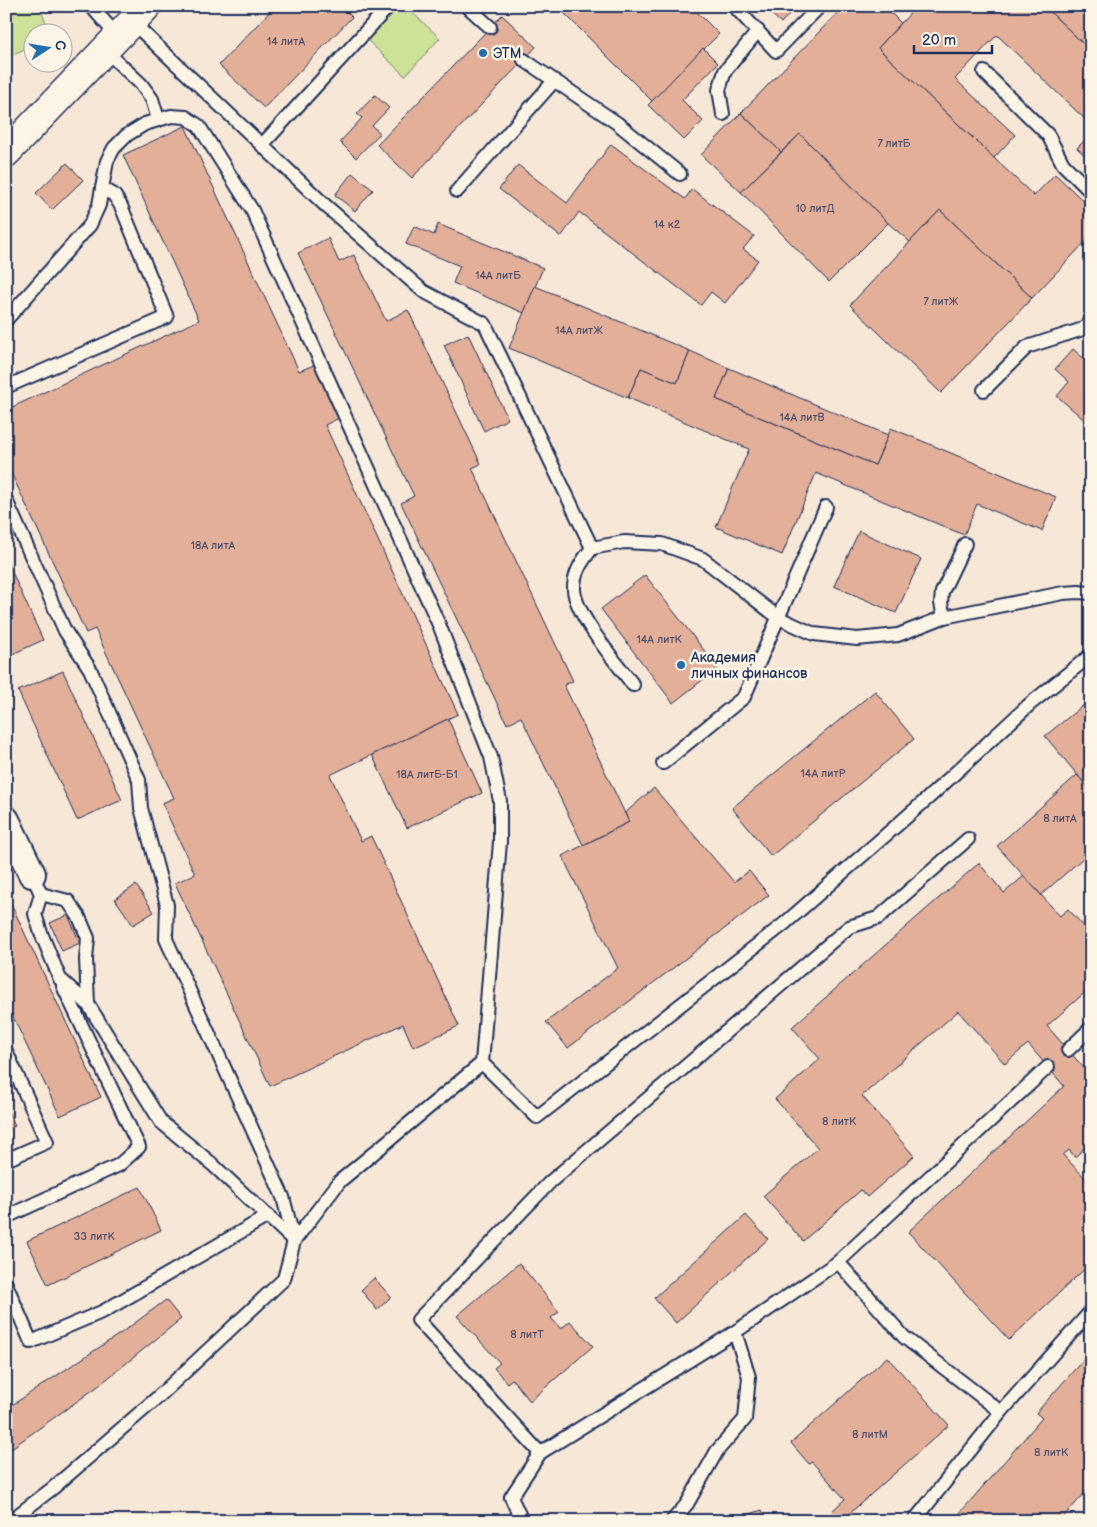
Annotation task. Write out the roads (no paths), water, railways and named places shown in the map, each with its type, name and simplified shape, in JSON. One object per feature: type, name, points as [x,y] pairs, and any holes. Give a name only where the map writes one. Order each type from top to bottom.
[{"type":"main road","points":[[6,153],[125,29]]},
{"type":"street","points":[[8,828],[36,884]]},
{"type":"lane","points":[[92,6],[125,29],[262,145],[326,206],[423,291],[485,324],[592,548]]},
{"type":"lane","points":[[262,145],[389,6]]},
{"type":"lane","points":[[467,6],[490,27]]},
{"type":"lane","points":[[734,6],[776,51],[820,6]]},
{"type":"lane","points":[[125,29],[141,84],[152,99],[158,118]]},
{"type":"lane","points":[[722,114],[719,90],[725,71],[758,32]]},
{"type":"lane","points":[[524,60],[617,123],[680,174]]},
{"type":"lane","points":[[984,72],[1048,135],[1063,164],[1091,192]]},
{"type":"lane","points":[[457,191],[554,81]]},
{"type":"lane","points":[[6,320],[90,225],[99,205],[107,161],[114,148],[127,135],[158,118],[171,116],[186,117],[199,126],[252,210],[440,626],[491,757],[500,801],[500,842],[482,1063],[340,1180],[294,1241],[284,1279],[157,1398],[54,1488],[10,1521]]},
{"type":"lane","points":[[6,387],[168,317],[121,206],[114,194],[102,188]]},
{"type":"lane","points":[[984,390],[1027,347],[1083,329],[1091,321]]},
{"type":"lane","points":[[6,500],[65,631],[90,669],[139,780],[141,808],[167,905],[166,939],[283,1197],[294,1241]]},
{"type":"lane","points":[[663,763],[744,697],[826,507]]},
{"type":"lane","points":[[634,686],[583,617],[574,590],[579,565],[592,548],[624,542],[662,544],[703,559],[778,618],[814,634],[857,639],[898,635],[944,616],[1063,593],[1078,592],[1091,594]]},
{"type":"lane","points":[[944,616],[941,604],[942,592],[964,544]]},
{"type":"lane","points":[[482,1063],[537,1117],[784,924],[927,800],[1030,704],[1091,655]]},
{"type":"lane","points":[[540,1453],[418,1320],[550,1182],[849,927],[878,918],[968,839]]},
{"type":"lane","points":[[6,1217],[119,1165],[139,1147],[60,979],[41,933],[35,914],[36,884],[68,901],[79,917],[88,938],[86,959],[88,1004]]},
{"type":"lane","points":[[60,979],[88,1004],[161,1122],[212,1164],[294,1241]]},
{"type":"lane","points":[[1068,1050],[1091,1028]]},
{"type":"lane","points":[[6,1051],[47,1142],[6,1160]]},
{"type":"lane","points":[[522,1521],[511,1497],[540,1453],[735,1332],[838,1262],[1048,1068]]},
{"type":"lane","points":[[6,1284],[30,1342],[104,1311],[268,1216]]},
{"type":"lane","points":[[838,1262],[904,1337],[1001,1412]]},
{"type":"lane","points":[[914,1521],[1001,1412],[1091,1311]]},
{"type":"lane","points":[[672,1521],[687,1504],[717,1450],[745,1418],[749,1377],[735,1332]]},
{"type":"place","name":"ЭТМ","points":[[483,53]]},
{"type":"place","name":"Академия личных финансов","points":[[681,665]]}]
